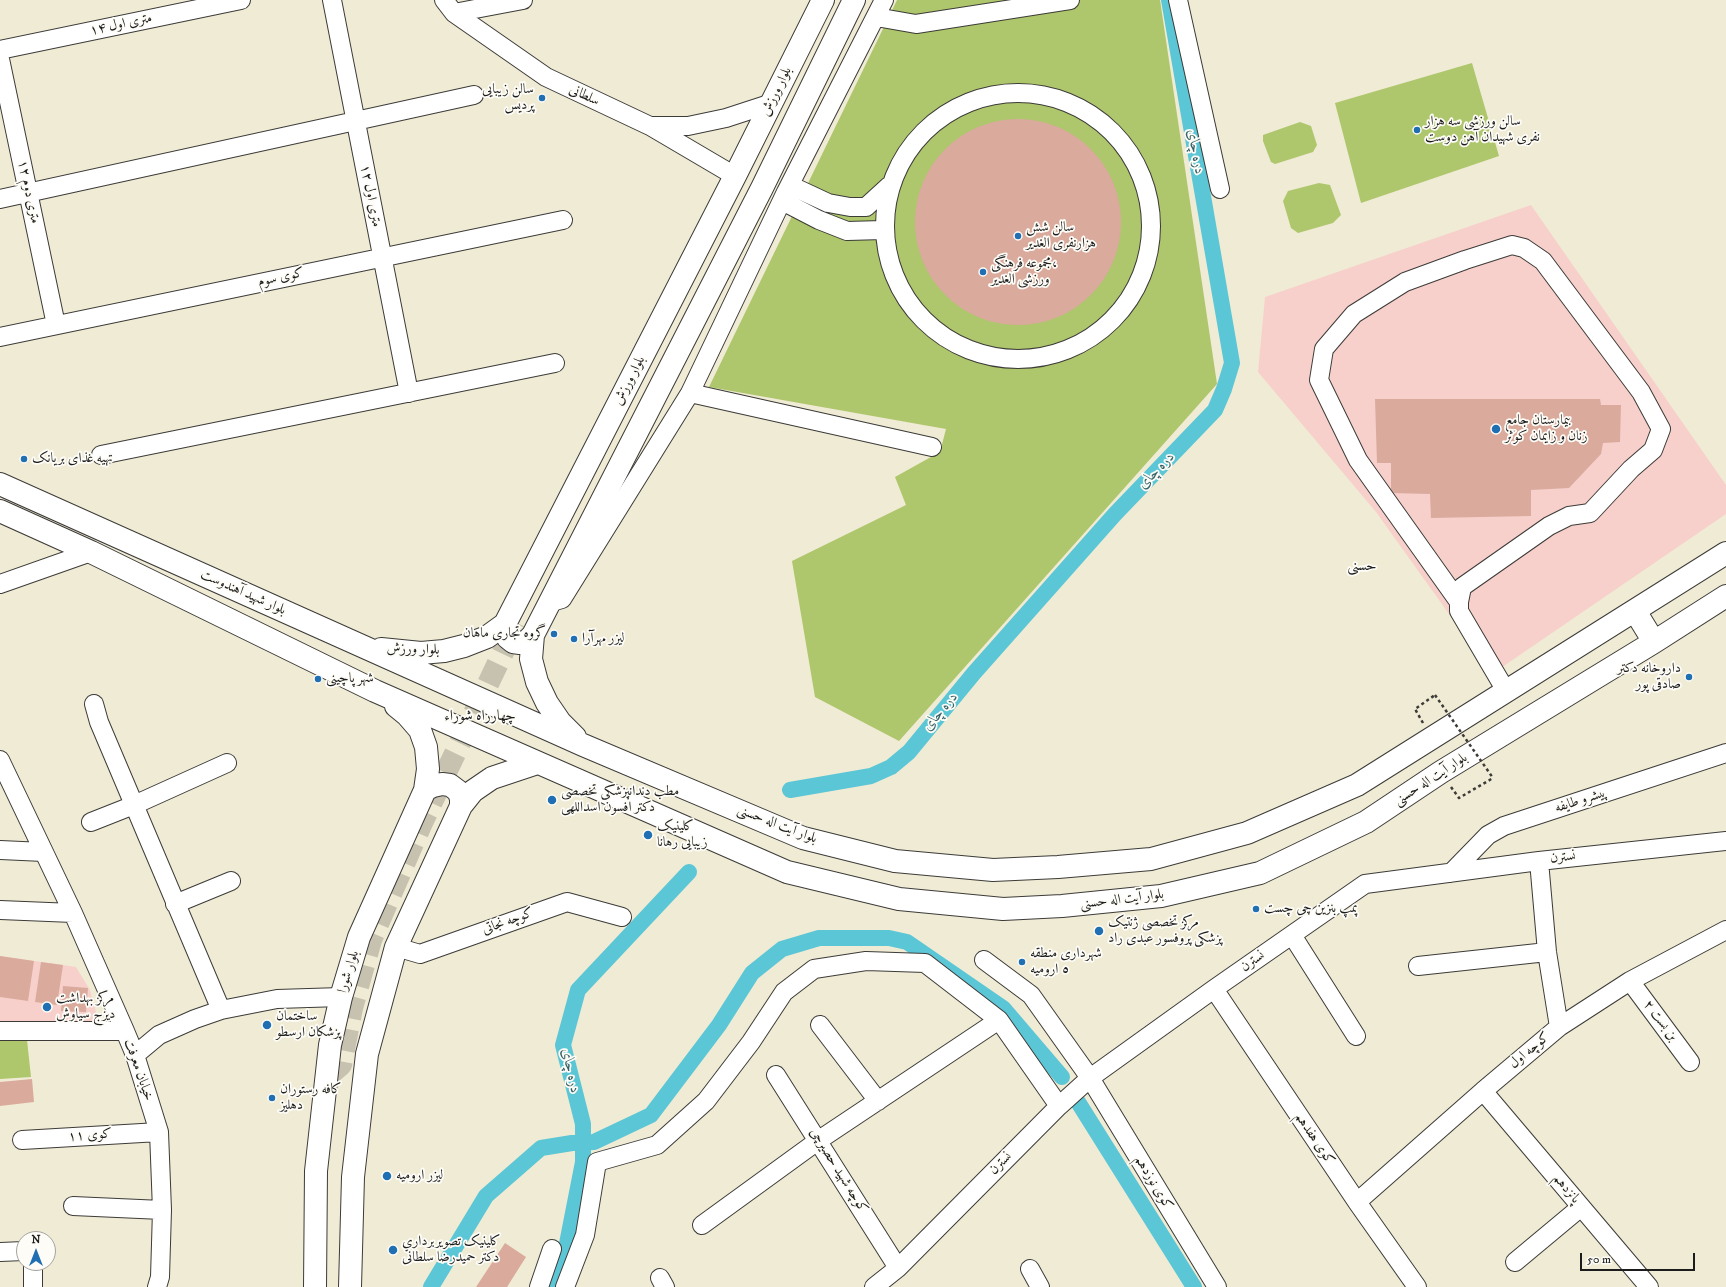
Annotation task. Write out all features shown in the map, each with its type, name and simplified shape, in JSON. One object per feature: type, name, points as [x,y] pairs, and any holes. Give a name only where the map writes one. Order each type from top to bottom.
[{"type":"main road","name":"بلوار ورزش","points":[[359,646],[421,653],[444,651],[464,646],[487,636],[505,624],[735,176],[823,0]]},
{"type":"main road","name":"بلوار ورزش","points":[[583,745],[560,722],[547,703],[537,682],[531,659],[533,635],[762,188],[854,0]]},
{"type":"main road","name":"بلوار شهید آهندوست","points":[[0,484],[486,702]]},
{"type":"main road","name":"بلوار شهید آهندوست","points":[[0,511],[91,552],[375,691],[472,734]]},
{"type":"main road","name":"بلوار آیت اله حسنی","points":[[486,702],[583,745],[803,838],[895,861],[993,870],[1058,867],[1150,859],[1247,833],[1357,785],[1726,553]]},
{"type":"main road","name":"بلوار آیت اله حسنی","points":[[472,734],[786,872],[899,899],[1003,909],[1062,906],[1161,896],[1260,873],[1366,822],[1441,772],[1654,642],[1726,596]]},
{"type":"main road","points":[[1635,611],[1654,642]]},
{"type":"main road","points":[[505,624],[505,632],[508,638],[513,642],[520,643],[527,641],[533,635]]},
{"type":"main road","points":[[442,720],[456,688]]},
{"type":"main road","name":"بلوار شورا","points":[[315,1287],[316,1171],[330,1045],[340,997],[359,937],[425,790],[428,769],[426,747],[420,730],[407,715],[375,691]]},
{"type":"main road","points":[[502,748],[517,715]]},
{"type":"main road","points":[[350,1287],[352,1178],[367,1054],[396,946],[461,806],[473,791],[492,778],[537,763]]},
{"type":"main road","points":[[425,790],[442,784],[450,785],[458,791],[461,806]]},
{"type":"street","name":"۱۴ متری اول","points":[[0,50],[241,0]]},
{"type":"street","name":"۱۲ متری اول","points":[[332,0],[409,393]]},
{"type":"street","points":[[449,6],[523,0]]},
{"type":"street","points":[[549,603],[562,599],[690,393],[786,192],[884,0]]},
{"type":"street","points":[[876,17],[916,24],[1070,0]]},
{"type":"street","points":[[1178,0],[1220,189]]},
{"type":"street","name":"سلطانی","points":[[449,6],[546,78],[650,126],[735,176]]},
{"type":"street","name":"۱۲ متری دوم","points":[[0,59],[56,325]]},
{"type":"street","points":[[1026,92],[1069,102],[1107,126],[1135,160],[1150,202],[1150,246],[1137,288],[1110,323],[1074,347],[1032,359],[988,356],[947,340],[914,311],[892,273],[883,230],[889,186],[909,147],[941,116],[981,97],[1026,92]]},
{"type":"street","points":[[0,199],[474,95]]},
{"type":"street","points":[[650,126],[688,126],[726,118],[772,103]]},
{"type":"street","points":[[762,188],[786,192],[798,189],[828,203],[850,207],[866,207],[889,186]]},
{"type":"street","points":[[786,192],[790,205],[819,220],[847,231],[883,230]]},
{"type":"street","name":"کوی سوم","points":[[0,336],[563,220]]},
{"type":"street","points":[[1459,602],[1358,460],[1319,380],[1324,349],[1354,314],[1405,282],[1465,260],[1512,246],[1524,248],[1543,260],[1641,392],[1661,429],[1653,450],[1631,469],[1590,513],[1569,516],[1549,526],[1462,587],[1459,610],[1506,691]]},
{"type":"street","points":[[101,455],[555,363]]},
{"type":"street","points":[[690,393],[932,447]]},
{"type":"street","points":[[0,584],[91,552]]},
{"type":"street","points":[[94,704],[99,722],[221,1010]]},
{"type":"street","name":"پیشرو طایفه","points":[[1451,873],[1488,835],[1504,826],[1726,754]]},
{"type":"street","name":"خیابان معرفت","points":[[0,760],[73,913],[125,1031],[135,1055],[159,1132],[162,1210],[160,1277],[158,1287]]},
{"type":"street","points":[[91,822],[134,805],[227,763]]},
{"type":"street","name":"نسترن","points":[[874,1287],[898,1268],[1059,1106],[1090,1078],[1214,989],[1365,884],[1539,861],[1726,841]]},
{"type":"street","points":[[0,850],[44,852]]},
{"type":"street","points":[[1539,861],[1547,952],[1559,1027]]},
{"type":"street","points":[[175,904],[231,881]]},
{"type":"street","name":"کوچه نجاتی","points":[[396,946],[420,954],[567,902],[622,918]]},
{"type":"street","points":[[0,910],[73,913]]},
{"type":"street","name":"کوچه اول","points":[[1357,1202],[1483,1091],[1559,1027],[1630,981],[1726,930]]},
{"type":"street","points":[[1292,935],[1356,1036]]},
{"type":"street","points":[[1418,966],[1547,952]]},
{"type":"street","name":"کوی نوزدهم","points":[[984,960],[1031,995],[1090,1078],[1217,1287]]},
{"type":"street","points":[[565,1287],[585,1235],[596,1162],[657,1145],[706,1101],[751,1042],[784,992],[814,970],[866,961],[925,963],[999,1020],[1059,1106]]},
{"type":"street","name":"بن بست ۲","points":[[1630,981],[1690,1062]]},
{"type":"street","name":"کوی هفدهم","points":[[1214,989],[1357,1202],[1417,1287]]},
{"type":"street","points":[[135,1055],[159,1035],[195,1019],[221,1010],[277,999],[340,997]]},
{"type":"street","points":[[702,1225],[819,1140],[999,1020]]},
{"type":"street","points":[[820,1024],[878,1101]]},
{"type":"street","points":[[0,1031],[125,1031]]},
{"type":"street","name":"کوچه شهید حصیرچی","points":[[776,1075],[819,1140],[898,1268]]},
{"type":"street","name":"پانزدهم","points":[[1483,1091],[1649,1287]]},
{"type":"street","name":"کوی ۱۱","points":[[22,1140],[159,1132]]},
{"type":"street","points":[[73,1206],[162,1210]]},
{"type":"street","points":[[1514,1262],[1581,1207]]},
{"type":"street","points":[[539,1287],[552,1249]]},
{"type":"street","points":[[0,1252],[16,1251]]},
{"type":"street","points":[[1030,1269],[1040,1287]]},
{"type":"street","points":[[33,1271],[33,1287]]},
{"type":"path","points":[[1415,709],[1435,695],[1493,778],[1459,798]]},
{"type":"shaded area","name":"بیمارستان جامع زنان و زایمان کوثر","points":[[1531,205],[1726,485],[1726,514],[1492,674],[1376,512],[1258,372],[1265,297]]},
{"type":"shaded area","name":"مرکز بهداشت دیزج سیاوش","points":[[0,956],[76,967],[90,990],[100,1027],[0,1023]]},
{"type":"green space","name":"مجموعه فرهنگی، ورزشی الغدیر","points":[[897,0],[1160,0],[1217,384],[899,741],[815,697],[792,561],[906,505],[895,477],[940,452],[946,429],[709,387]]},
{"type":"green space","name":"سالن ورزشی سه هزار نفری شهیدان آهن دوست","points":[[1472,63],[1499,156],[1361,203],[1335,103]]},
{"type":"green space","points":[[1300,122],[1311,126],[1317,145],[1313,152],[1275,164],[1271,162],[1263,141],[1263,135]]},
{"type":"green space","points":[[1319,183],[1330,185],[1341,215],[1333,223],[1298,233],[1291,228],[1283,201],[1288,191]]},
{"type":"green space","points":[[0,1040],[27,1040],[31,1077],[0,1079]]},
{"type":"building","name":"سالن شش هزارنفری الغدیر","points":[[1018,119],[1038,121],[1057,127],[1083,143],[1097,157],[1113,183],[1119,202],[1121,222],[1119,242],[1113,261],[1097,287],[1083,301],[1057,317],[1038,323],[1018,325],[998,323],[979,317],[953,301],[939,287],[923,261],[917,242],[915,222],[917,202],[923,183],[939,157],[953,143],[979,127],[998,121]]},
{"type":"building","points":[[1375,399],[1600,399],[1601,405],[1621,405],[1620,442],[1603,443],[1601,454],[1569,488],[1531,490],[1531,516],[1431,518],[1430,494],[1391,493],[1391,463],[1377,463]]},
{"type":"building","points":[[0,956],[34,961],[28,1001],[0,997]]},
{"type":"building","points":[[41,962],[63,965],[57,1005],[35,1002]]},
{"type":"building","points":[[63,986],[88,988],[86,1012],[61,1011]]},
{"type":"building","points":[[32,1079],[34,1102],[0,1106],[0,1082]]},
{"type":"building","points":[[505,1243],[526,1257],[507,1287],[476,1287]]},
{"type":"waterway","name":"دره چای","points":[[790,790],[871,776],[891,767],[909,752],[974,673],[1115,514],[1215,410],[1224,389],[1232,363],[1169,0]]},
{"type":"waterway","name":"دره چای","points":[[556,1287],[561,1274],[583,1162],[583,1124],[563,1045],[578,990],[689,872]]},
{"type":"waterway","points":[[431,1287],[486,1196],[541,1148],[572,1143],[594,1142],[651,1115],[719,1025],[752,973],[782,949],[819,938],[889,938],[907,942],[1003,1008],[1062,1077]]},
{"type":"waterway","points":[[1078,1102],[1194,1287]]},
{"type":"tunnel","points":[[327,1077],[341,1065],[352,1008],[371,940],[421,825],[517,623]]},
{"type":"place","name":"سالن زیبایی پردیس","points":[[542,98]]},
{"type":"place","name":"سالن ورزشی سه هزار نفری شهیدان آهن دوست","points":[[1417,130]]},
{"type":"place","name":"سالن شش هزارنفری الغدیر","points":[[1018,236]]},
{"type":"place","name":"مجموعه فرهنگی، ورزشی الغدیر","points":[[983,272]]},
{"type":"place","name":"بیمارستان جامع زنان و زایمان کوثر","points":[[1496,429]]},
{"type":"place","name":"تهیه غذای بریانک","points":[[24,459]]},
{"type":"place","name":"گروه تجاری ماهان","points":[[554,634]]},
{"type":"place","name":"لیزر مهرآرا","points":[[574,639]]},
{"type":"place","name":"داروخانه دکتر صادقی پور","points":[[1689,677]]},
{"type":"place","name":"شهر پاچینی","points":[[318,679]]},
{"type":"place","name":"مطب دندانپزشکی تخصصی دکتر افسون اسداللهی","points":[[552,800]]},
{"type":"place","name":"کلینیک زیبایی رهانا","points":[[648,835]]},
{"type":"place","name":"پمپ بنزین چى چست","points":[[1256,909]]},
{"type":"place","name":"مرکز تخصصی ژنتیک پزشکی پروفسور عبدی راد","points":[[1099,931]]},
{"type":"place","name":"شهردارى منطقه ٥ ارومیه","points":[[1022,962]]},
{"type":"place","name":"مرکز بهداشت دیزج سیاوش","points":[[47,1007]]},
{"type":"place","name":"ساختمان پزشکان ارسطو","points":[[267,1025]]},
{"type":"place","name":"کافه رستوران دهلیز","points":[[272,1098]]},
{"type":"place","name":"لیزر ارومیه","points":[[387,1176]]},
{"type":"place","name":"کلینیک تصويربرداري دکتر حمیدرضا سلطانی","points":[[393,1250]]},
{"type":"district","name":"حسنی","points":[[1362,567]]},
{"type":"district","name":"چهارراه شوراء","points":[[480,717]]}]
